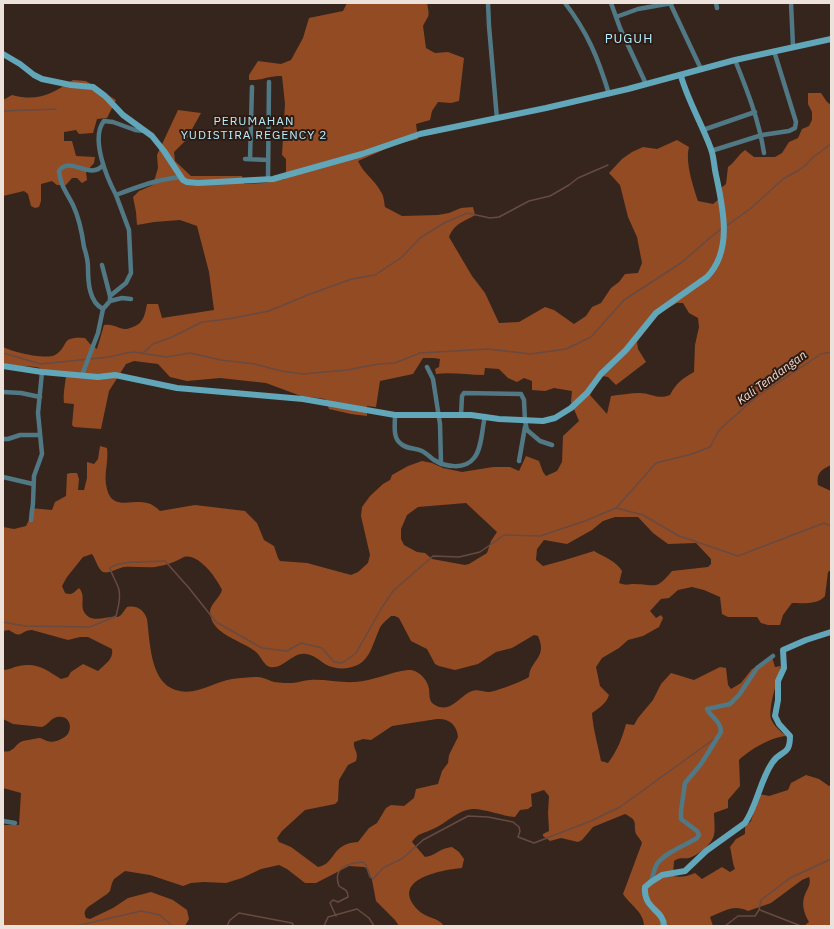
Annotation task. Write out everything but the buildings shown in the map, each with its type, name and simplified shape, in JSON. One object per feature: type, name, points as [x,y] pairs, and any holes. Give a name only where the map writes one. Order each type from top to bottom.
[{"type":"street","points":[[488,3],[497,119]]},
{"type":"street","points":[[565,3],[581,25],[591,43],[609,94]]},
{"type":"street","points":[[611,3],[646,84]]},
{"type":"street","points":[[616,16],[638,9],[671,3],[702,69]]},
{"type":"street","points":[[790,3],[794,46]]},
{"type":"street","points":[[3,54],[42,79],[71,85],[94,87],[123,115],[146,131],[158,143],[181,177],[187,182],[198,184],[268,179],[288,175],[362,154],[401,139],[420,134],[497,119],[609,94],[681,76],[735,60],[831,39]]},
{"type":"street","points":[[711,151],[762,135],[789,131],[795,128],[796,125],[791,105],[774,51]]},
{"type":"street","points":[[735,60],[755,112],[762,135],[764,153]]},
{"type":"street","points":[[3,366],[42,372],[82,374],[98,377],[115,375],[177,388],[303,399],[395,415],[485,416],[525,423],[555,418],[579,401],[601,374],[632,344],[656,313],[693,288],[714,270],[718,260],[724,232],[723,206],[711,151],[688,97],[681,76]]},
{"type":"street","points":[[268,179],[269,82]]},
{"type":"street","points":[[252,87],[248,159],[268,160]]},
{"type":"street","points":[[703,130],[755,112]]},
{"type":"street","points":[[82,374],[98,333],[103,309],[110,299],[126,283],[130,277],[131,268],[129,230],[104,165],[98,136],[99,130],[104,121],[113,122],[135,130],[146,131]]},
{"type":"street","points":[[103,309],[98,306],[91,292],[87,276],[88,267],[79,222],[73,204],[62,187],[59,171],[62,168],[77,166],[85,170],[95,171],[100,170],[104,165]]},
{"type":"street","points":[[116,195],[155,181],[181,177]]},
{"type":"street","points":[[102,265],[110,299]]},
{"type":"street","points":[[110,299],[131,299]]},
{"type":"street","points":[[427,367],[433,379],[439,416],[441,432],[441,464]]},
{"type":"street","points":[[31,520],[34,476],[42,454],[38,413],[42,372]]},
{"type":"street","points":[[3,392],[21,393],[40,397]]},
{"type":"street","points":[[461,415],[462,396],[464,394],[521,394],[524,400],[525,423],[519,461]]},
{"type":"street","points":[[395,415],[395,430],[397,439],[406,448],[421,450],[441,464],[459,466],[473,460],[478,453],[485,416]]},
{"type":"street","points":[[525,423],[528,432],[536,439],[552,445]]},
{"type":"street","points":[[3,439],[20,435],[39,435]]},
{"type":"street","points":[[3,477],[33,484]]},
{"type":"street","points":[[664,926],[662,917],[649,905],[645,887],[665,874],[685,871],[706,850],[745,823],[761,784],[773,761],[789,749],[790,736],[775,716],[778,700],[778,681],[784,668],[783,650],[806,640],[831,632]]},
{"type":"street","points":[[651,882],[657,865],[666,855],[698,837],[698,832],[683,822],[680,816],[685,781],[701,764],[721,732],[721,727],[707,708],[730,704],[744,688],[757,668],[773,656]]},
{"type":"street","points":[[3,821],[15,823]]},
{"type":"shaded area","points":[[347,3],[427,3],[428,16],[423,26],[426,48],[435,53],[448,52],[464,58],[459,101],[451,103],[438,102],[432,111],[430,120],[416,124],[418,139],[397,144],[358,161],[382,194],[385,207],[402,216],[438,215],[449,213],[461,208],[473,207],[475,215],[456,226],[449,237],[472,276],[485,293],[499,323],[519,322],[545,307],[554,310],[574,324],[586,316],[592,307],[601,303],[611,288],[619,282],[625,274],[638,273],[642,263],[637,237],[628,217],[620,185],[609,173],[622,159],[632,152],[643,147],[657,149],[677,140],[689,147],[689,167],[698,201],[713,204],[719,199],[717,191],[726,184],[728,167],[745,150],[754,157],[775,157],[782,153],[789,142],[798,138],[802,129],[809,126],[812,120],[812,112],[808,104],[808,93],[821,93],[831,105],[831,465],[820,472],[818,478],[818,485],[831,491],[831,570],[828,572],[825,596],[814,602],[792,603],[783,615],[780,625],[768,625],[761,623],[757,617],[728,617],[722,614],[720,597],[704,590],[692,587],[678,590],[669,598],[661,599],[650,611],[656,618],[661,615],[663,618],[659,627],[643,636],[628,640],[619,648],[602,658],[596,667],[600,686],[609,695],[604,703],[592,713],[594,731],[601,761],[608,763],[619,745],[626,724],[634,725],[653,700],[661,684],[671,673],[694,680],[720,667],[726,668],[728,685],[731,689],[741,683],[752,669],[765,663],[772,657],[775,667],[781,666],[770,714],[775,726],[786,736],[774,739],[761,745],[748,752],[739,760],[740,786],[728,800],[728,808],[714,813],[715,826],[713,838],[706,847],[696,855],[674,861],[673,876],[679,877],[695,873],[702,879],[722,867],[730,872],[735,869],[730,847],[736,839],[745,834],[745,827],[751,821],[759,794],[769,796],[788,790],[791,783],[806,775],[819,779],[829,786],[831,785],[831,926],[804,926],[809,922],[804,911],[803,903],[810,881],[809,877],[802,880],[771,903],[748,911],[733,908],[710,917],[713,926],[644,926],[642,917],[623,894],[642,843],[636,834],[635,822],[625,814],[593,827],[582,840],[578,842],[561,838],[550,841],[543,836],[543,834],[549,831],[549,796],[544,790],[531,794],[532,806],[528,809],[520,810],[515,817],[476,809],[467,810],[457,814],[438,827],[419,835],[412,842],[425,857],[452,847],[459,852],[464,859],[462,868],[442,871],[421,878],[413,884],[410,891],[411,900],[418,910],[444,926],[399,926],[376,901],[372,880],[368,869],[364,867],[349,866],[316,883],[305,883],[287,869],[279,865],[261,869],[242,878],[226,883],[204,882],[191,883],[183,886],[150,875],[125,871],[114,879],[110,891],[88,907],[85,912],[86,918],[90,919],[113,908],[128,898],[151,892],[173,900],[187,910],[189,919],[185,926],[3,926],[3,825],[19,825],[21,793],[3,788],[3,751],[7,752],[12,750],[20,742],[39,738],[49,742],[57,741],[67,736],[70,724],[66,718],[62,717],[57,717],[51,720],[42,727],[13,724],[3,719],[3,670],[31,665],[42,668],[61,679],[68,677],[71,672],[83,664],[98,671],[112,656],[112,649],[88,637],[68,640],[32,630],[19,634],[9,630],[3,631],[3,527],[14,529],[26,526],[29,520],[30,508],[52,510],[55,502],[66,496],[67,474],[77,473],[79,479],[78,490],[84,490],[87,478],[87,462],[94,464],[98,459],[100,446],[107,448],[106,484],[113,500],[124,503],[147,503],[151,504],[160,511],[195,505],[245,511],[257,523],[264,540],[274,546],[280,561],[307,563],[351,575],[358,572],[368,563],[370,555],[361,516],[362,507],[370,496],[383,484],[390,480],[392,475],[408,466],[422,461],[462,472],[493,467],[510,467],[519,471],[526,456],[539,461],[546,476],[557,471],[562,462],[563,436],[579,421],[571,402],[572,391],[554,388],[545,391],[532,390],[532,381],[524,378],[517,382],[508,378],[499,369],[485,368],[484,375],[448,373],[436,374],[435,369],[439,367],[440,359],[434,358],[423,358],[413,374],[380,381],[376,407],[367,406],[367,416],[329,409],[325,399],[301,396],[266,383],[220,378],[187,381],[170,377],[158,364],[134,361],[126,364],[109,391],[101,429],[74,427],[72,425],[74,404],[64,403],[66,376],[45,374],[40,368],[3,363],[3,347],[29,355],[44,357],[55,355],[60,352],[68,340],[85,338],[97,349],[104,325],[111,325],[125,329],[137,325],[142,321],[147,304],[158,304],[162,318],[214,310],[209,272],[197,226],[180,220],[137,225],[133,197],[139,191],[153,185],[158,168],[157,155],[178,110],[201,113],[186,140],[174,152],[175,161],[191,176],[242,176],[244,184],[264,183],[285,179],[286,159],[282,155],[285,104],[282,76],[249,80],[249,75],[258,61],[281,64],[291,60],[303,38],[309,18],[343,11]],"holes":[[[677,303],[683,303],[689,313],[698,318],[699,327],[695,345],[694,372],[680,381],[670,395],[658,397],[639,393],[611,396],[607,414],[590,395],[602,376],[608,377],[616,385],[646,362],[638,349],[637,342],[659,313]],[[466,503],[497,532],[491,541],[487,553],[465,565],[432,559],[425,553],[417,552],[404,545],[401,539],[401,529],[407,515],[418,507]],[[615,517],[638,517],[653,533],[668,544],[696,543],[711,559],[711,564],[708,567],[672,571],[663,581],[656,585],[626,585],[619,583],[622,571],[613,562],[594,551],[543,566],[536,560],[537,549],[544,540],[567,544],[592,530],[603,521]],[[92,554],[103,572],[111,572],[124,567],[157,567],[177,561],[184,557],[196,559],[207,568],[222,590],[212,605],[210,611],[211,619],[215,626],[228,636],[256,652],[266,665],[270,667],[279,666],[301,654],[309,655],[336,668],[351,667],[360,664],[368,656],[380,628],[391,616],[399,618],[411,641],[427,649],[435,664],[455,670],[478,664],[496,652],[512,648],[534,635],[538,636],[541,643],[541,649],[540,654],[530,671],[529,677],[526,679],[492,692],[472,691],[467,693],[455,703],[446,707],[435,705],[430,700],[427,682],[419,673],[412,670],[401,671],[355,682],[308,680],[294,683],[284,683],[273,682],[260,677],[253,677],[232,679],[195,691],[179,691],[164,683],[159,676],[152,658],[147,619],[144,613],[140,609],[127,607],[118,617],[100,619],[91,618],[84,612],[83,597],[79,588],[71,594],[65,593],[62,586],[67,577],[83,557]],[[437,719],[452,723],[456,729],[458,737],[449,755],[448,763],[442,771],[438,784],[416,789],[414,798],[404,806],[391,805],[386,808],[377,823],[369,828],[358,842],[349,843],[343,846],[328,862],[318,867],[291,847],[279,842],[277,838],[282,831],[305,810],[335,804],[338,801],[339,780],[348,765],[356,761],[357,755],[354,742],[363,739],[371,740],[392,726]]]},
{"type":"shaded area","points":[[73,80],[86,81],[116,100],[107,118],[97,119],[93,133],[79,134],[76,130],[64,132],[64,141],[72,141],[76,156],[95,157],[94,163],[86,172],[87,180],[82,183],[77,178],[72,178],[66,185],[57,185],[52,181],[41,184],[41,201],[39,207],[35,208],[31,206],[28,194],[24,191],[3,196],[3,100],[12,95],[30,98],[51,93]]},
{"type":"waterway","points":[[3,111],[56,109]]},
{"type":"waterway","points":[[726,226],[750,209],[783,179],[806,165],[812,158],[831,144]]},
{"type":"waterway","points":[[142,354],[153,344],[172,337],[202,322],[228,319],[269,311],[352,279],[375,275],[402,257],[420,238],[444,223],[467,213],[490,218],[499,217],[529,201],[550,196],[578,178],[608,165]]},
{"type":"waterway","points":[[3,353],[41,364],[109,357],[134,352],[166,357],[190,353],[221,360],[255,364],[281,371],[303,374],[347,370],[378,364],[395,363],[420,353],[488,349],[531,354],[566,349],[591,337],[624,300],[681,263],[721,229]]},
{"type":"waterway","name":"Kali Tendangan","points":[[617,507],[656,463],[692,454],[710,447],[719,430],[755,398],[821,354],[831,352]]},
{"type":"waterway","points":[[3,622],[25,626],[90,627],[116,616],[120,593],[110,568],[115,565],[128,563],[165,561],[216,622],[262,648],[287,651],[301,643],[322,648],[334,662],[342,663],[356,653],[393,591],[433,556],[459,557],[480,552],[504,535],[540,536],[585,521],[616,508],[643,515],[679,536],[738,556],[824,523],[831,526]]},
{"type":"waterway","points":[[336,916],[330,903],[333,900],[338,902],[348,897],[348,894],[339,886],[337,880],[340,870],[347,865],[363,862],[366,865],[370,877],[373,879],[383,868],[403,858],[423,840],[468,816],[488,817],[513,822],[519,827],[520,831],[518,837],[534,843],[591,821],[620,807],[714,739]]},
{"type":"waterway","points":[[725,926],[738,916],[755,916],[759,910],[761,900],[790,878],[831,859]]},
{"type":"waterway","points":[[324,926],[328,917],[357,909],[369,918],[374,926]]},
{"type":"waterway","points":[[760,910],[801,926]]},
{"type":"waterway","points":[[76,926],[141,911],[160,915],[172,926]]},
{"type":"waterway","points":[[227,926],[230,920],[239,913],[292,923],[294,926]]},
{"type":"district","name":"PUGUH","points":[[629,39]]},
{"type":"district","name":"PERUMAHAN YUDISTIRA REGENCY 2","points":[[254,129]]}]
